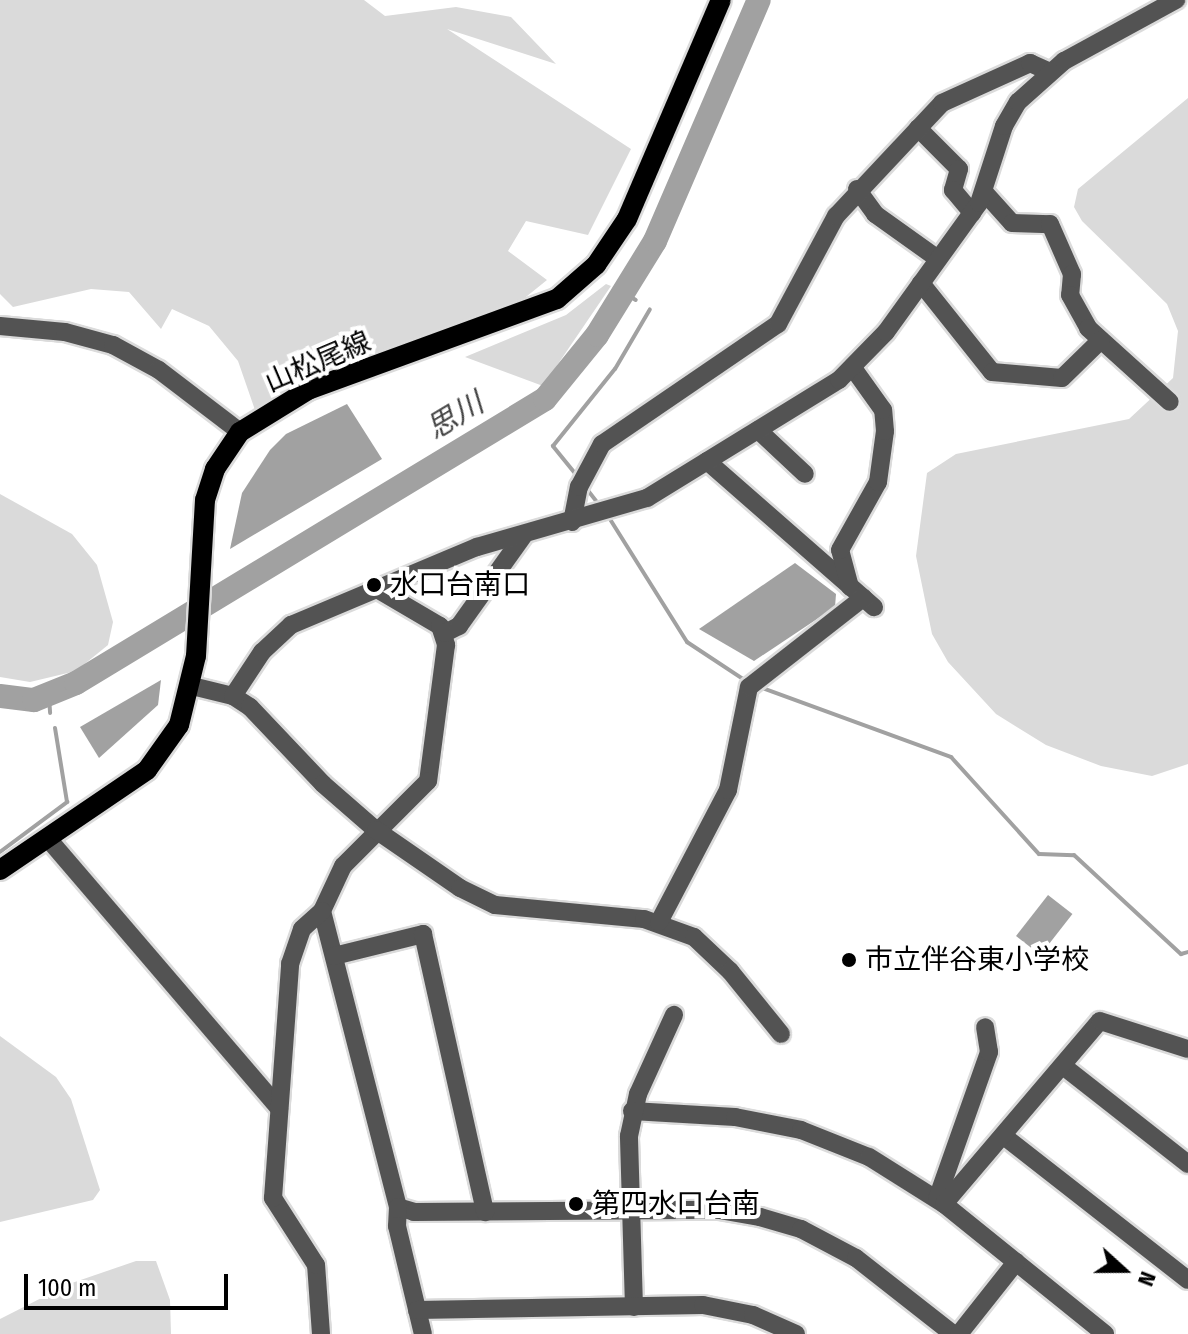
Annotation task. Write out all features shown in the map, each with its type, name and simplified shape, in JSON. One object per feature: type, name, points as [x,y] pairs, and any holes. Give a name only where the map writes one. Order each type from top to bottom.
[{"type":"main road","name":"山松尾線","points":[[0,870],[50,841],[147,770],[179,725],[192,686],[205,500],[215,469],[240,432],[308,390],[557,299],[596,265],[627,219],[721,0]]},
{"type":"street","points":[[233,696],[262,652],[291,625],[477,547],[647,498],[853,368],[921,283],[985,193],[1004,126],[1018,102],[1050,72],[1141,8],[1176,0]]},
{"type":"street","points":[[572,522],[583,482],[602,444],[778,324],[836,216],[857,189],[942,103],[1030,63],[1050,72]]},
{"type":"street","points":[[918,128],[959,169],[953,190],[972,213]]},
{"type":"street","points":[[857,189],[875,214],[938,259]]},
{"type":"street","points":[[985,193],[1012,223],[1027,228],[1050,224],[1072,274],[1070,295],[1076,309],[1101,340],[1170,402]]},
{"type":"street","points":[[921,283],[992,372],[1062,378],[1101,340]]},
{"type":"street","points":[[0,326],[65,332],[113,345],[159,370],[240,432]]},
{"type":"street","points":[[853,368],[883,410],[885,431],[878,482],[840,550],[862,598]]},
{"type":"street","points":[[758,430],[805,474]]},
{"type":"street","points":[[707,461],[862,598]]},
{"type":"street","points":[[445,633],[459,626],[524,535]]},
{"type":"street","points":[[377,589],[445,633]]},
{"type":"street","points":[[659,922],[728,790],[752,682],[862,598]]},
{"type":"street","points":[[321,1334],[316,1265],[273,1198],[290,964],[302,929],[322,911],[343,866],[428,781],[445,633]]},
{"type":"street","points":[[192,686],[233,696],[376,830],[460,888],[495,905],[659,922],[711,951],[781,1034]]},
{"type":"street","points":[[50,841],[279,1108]]},
{"type":"street","points":[[322,911],[398,1207],[397,1226],[423,1334]]},
{"type":"street","points":[[334,956],[423,934],[485,1212]]},
{"type":"street","points":[[634,1307],[632,1111],[674,1015]]},
{"type":"street","points":[[941,1201],[1005,1137],[1100,1021],[1188,1049]]},
{"type":"street","points":[[941,1201],[989,1052],[985,1027]]},
{"type":"street","points":[[1063,1066],[1188,1164]]},
{"type":"street","points":[[632,1111],[735,1117],[801,1130],[869,1157],[941,1201],[1105,1334]]},
{"type":"street","points":[[1005,1137],[1188,1280]]},
{"type":"street","points":[[398,1207],[485,1212],[719,1210],[801,1229],[856,1258],[953,1334]]},
{"type":"street","points":[[959,1334],[1016,1262]]},
{"type":"street","points":[[417,1310],[703,1305],[753,1315],[796,1334]]},
{"type":"shaded area","points":[[0,0],[364,0],[385,16],[456,7],[511,17],[556,64],[447,29],[631,149],[588,235],[526,221],[508,251],[547,280],[511,309],[299,383],[255,410],[238,361],[209,326],[172,309],[161,329],[129,292],[91,289],[13,307],[0,294]]},
{"type":"shaded area","points":[[1188,98],[1188,764],[1152,776],[1101,766],[1046,745],[996,714],[948,662],[932,634],[916,556],[927,473],[956,454],[1129,419],[1173,378],[1178,331],[1167,304],[1082,221],[1074,207],[1078,189]]},
{"type":"shaded area","points":[[606,284],[611,286],[543,386],[465,357],[566,315]]},
{"type":"shaded area","points":[[347,404],[382,459],[230,549],[242,493],[270,450],[286,434]]},
{"type":"shaded area","points":[[0,494],[72,534],[97,565],[113,622],[108,645],[76,671],[30,682],[0,677]]},
{"type":"shaded area","points":[[795,563],[836,594],[835,607],[754,661],[699,629]]},
{"type":"shaded area","points":[[161,680],[158,705],[99,758],[80,727]]},
{"type":"shaded area","points":[[1048,895],[1072,914],[1040,955],[1016,936]]},
{"type":"shaded area","points":[[0,1036],[56,1077],[71,1099],[100,1190],[93,1200],[0,1222]]},
{"type":"shaded area","points":[[136,1261],[156,1261],[170,1300],[171,1334],[0,1334],[0,1319],[69,1284]]},
{"type":"waterway","name":"思川","points":[[0,696],[34,700],[76,683],[545,399],[597,335],[655,241],[759,0]]},
{"type":"waterway","points":[[623,292],[636,300]]},
{"type":"waterway","points":[[578,477],[553,446],[615,369],[650,309]]},
{"type":"waterway","points":[[586,488],[600,506]]},
{"type":"waterway","points":[[608,516],[687,642],[746,681]]},
{"type":"waterway","points":[[757,686],[951,757],[1039,854],[1074,855],[1181,954],[1188,952]]},
{"type":"waterway","points":[[49,697],[50,713]]},
{"type":"waterway","points":[[0,852],[67,802],[55,728]]},
{"type":"place","name":"水口台南口","points":[[374,585]]},
{"type":"place","name":"市立伴谷東小学校","points":[[849,960]]},
{"type":"place","name":"第四水口台南","points":[[576,1204]]}]
